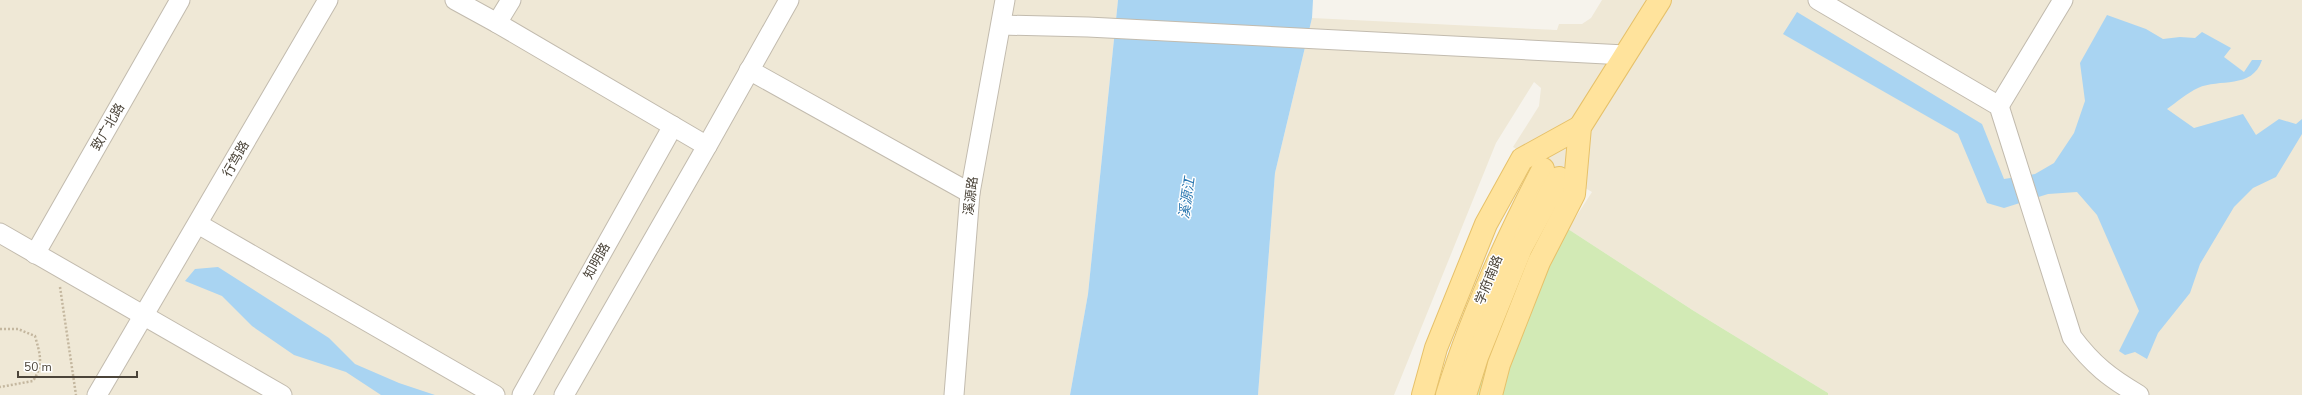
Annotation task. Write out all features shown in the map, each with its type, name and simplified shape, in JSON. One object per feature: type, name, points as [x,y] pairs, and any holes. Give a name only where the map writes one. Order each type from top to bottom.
[{"type":"main road","points":[[1490,395],[1499,364],[1539,262],[1574,194],[1580,127],[1660,0]]},
{"type":"main road","points":[[1423,395],[1436,348],[1486,224],[1522,160],[1580,127]]},
{"type":"main road","name":"学府南路","points":[[1447,395],[1460,351],[1504,243],[1551,173],[1476,357],[1465,395]]},
{"type":"street","name":"致广北路","points":[[35,254],[180,0]]},
{"type":"street","name":"行笃路","points":[[97,395],[328,0]]},
{"type":"street","points":[[455,0],[707,146]]},
{"type":"street","points":[[497,23],[510,0]]},
{"type":"street","points":[[564,395],[789,0]]},
{"type":"street","name":"溪源路","points":[[950,394],[970,193],[1005,0]]},
{"type":"street","points":[[1818,0],[1999,106],[2072,337],[2089,360],[2114,380],[2139,395]]},
{"type":"street","points":[[1999,106],[2063,0]]},
{"type":"street","points":[[1001,25],[1088,27],[1626,55]]},
{"type":"street","points":[[750,70],[970,193]]},
{"type":"street","name":"知明路","points":[[522,395],[673,126]]},
{"type":"street","points":[[198,224],[495,395]]},
{"type":"street","points":[[0,233],[143,317],[282,395]]},
{"type":"path","points":[[58,267],[76,395]]},
{"type":"path","points":[[0,329],[18,329],[35,336],[40,355],[40,370],[33,381],[0,387]]},
{"type":"shaded area","points":[[0,0],[1118,0],[1088,294],[1070,395],[0,395]]},
{"type":"shaded area","points":[[1602,0],[2302,0],[2302,395],[1828,395],[1828,393],[1694,311],[1568,229],[1592,192],[1513,147],[1539,106],[1541,88],[1534,82],[1496,143],[1394,395],[1258,395],[1275,173],[1312,18],[1557,30],[1559,24],[1582,24],[1591,18]]},
{"type":"green space","points":[[1568,229],[1694,311],[1828,393],[1828,395],[1474,395],[1503,315]]},
{"type":"water","name":"溪源江","points":[[1118,0],[1313,0],[1312,18],[1275,173],[1258,395],[1070,395],[1088,294]]},
{"type":"water","points":[[1797,12],[1982,124],[2004,179],[2035,174],[2054,163],[2074,133],[2085,101],[2080,63],[2107,15],[2146,29],[2163,39],[2180,37],[2195,38],[2202,32],[2231,48],[2224,57],[2244,72],[2252,60],[2262,60],[2251,76],[2234,82],[2206,85],[2198,88],[2167,109],[2194,128],[2243,114],[2256,135],[2279,119],[2296,124],[2302,119],[2302,134],[2276,177],[2253,188],[2234,207],[2200,264],[2190,293],[2158,333],[2147,359],[2135,352],[2125,355],[2119,351],[2139,311],[2097,215],[2077,192],[2048,194],[2004,208],[1987,203],[1958,134],[1783,34]]},
{"type":"water","points":[[218,267],[329,338],[355,364],[399,383],[435,395],[381,395],[346,372],[294,355],[252,326],[222,296],[185,281],[195,269]]}]
